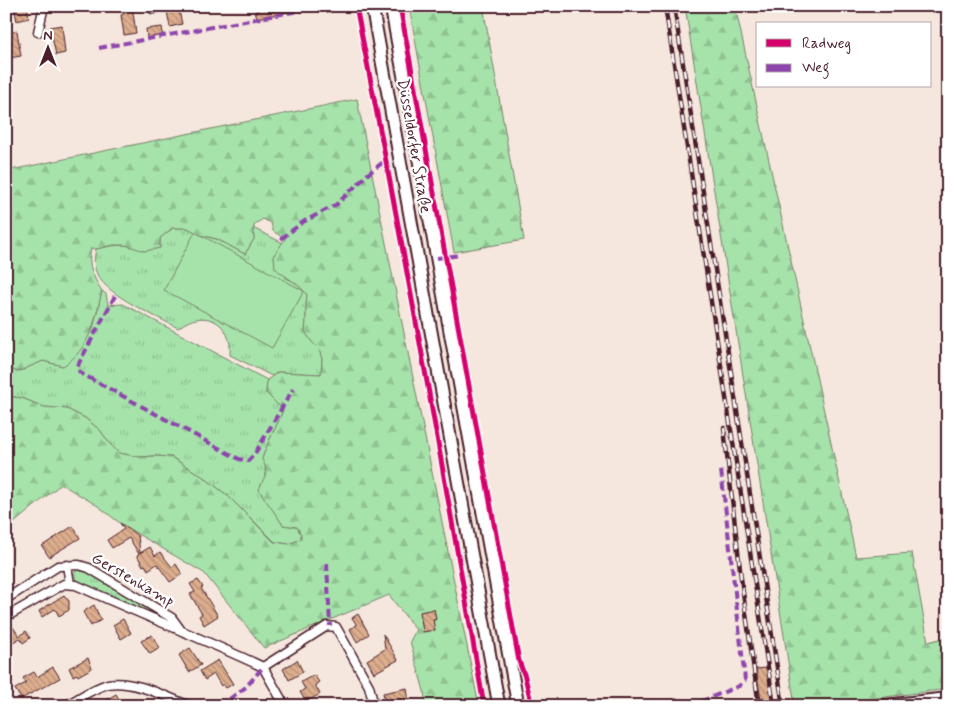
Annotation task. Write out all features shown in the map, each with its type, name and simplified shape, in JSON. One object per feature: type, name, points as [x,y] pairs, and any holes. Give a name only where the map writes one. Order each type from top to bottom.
[{"type":"main road","name":"Düsseldorfer Straße","points":[[372,6],[499,706]]},
{"type":"main road","name":"Düsseldorfer Straße","points":[[391,6],[518,706]]},
{"type":"main road","points":[[876,706],[948,698]]},
{"type":"street","points":[[38,32],[44,6]]},
{"type":"street","name":"Gerstenkamp","points":[[67,565],[70,584],[180,629],[263,667]]},
{"type":"street","name":"Gerstenkamp","points":[[6,599],[58,566],[79,565],[89,568],[172,618],[180,629]]},
{"type":"street","points":[[6,617],[64,584],[70,584]]},
{"type":"street","points":[[285,706],[263,667],[327,626],[336,627],[369,686],[374,706]]},
{"type":"street","points":[[66,706],[95,689],[108,684],[120,683],[131,684],[190,706]]},
{"type":"green space","points":[[409,6],[483,6],[524,240],[454,252]]},
{"type":"green space","points":[[685,6],[735,6],[856,557],[912,553],[928,642],[948,637],[948,689],[814,706],[795,706]]},
{"type":"green space","points":[[357,99],[479,706],[426,706],[424,691],[410,641],[416,630],[389,595],[264,648],[204,573],[121,524],[98,506],[61,484],[14,523],[6,513],[6,396],[22,398],[44,407],[67,409],[85,418],[100,430],[119,453],[140,457],[171,457],[202,476],[227,495],[274,542],[289,544],[301,539],[301,534],[297,527],[283,525],[259,490],[266,472],[262,459],[283,410],[266,393],[267,380],[278,372],[321,374],[322,359],[319,349],[305,332],[307,295],[275,268],[274,255],[285,239],[273,231],[271,223],[263,219],[255,224],[253,230],[254,239],[245,254],[217,239],[200,235],[188,228],[173,228],[160,238],[160,248],[145,251],[125,245],[113,245],[96,249],[91,248],[90,260],[92,271],[102,291],[94,323],[80,351],[63,366],[43,361],[17,372],[6,366],[6,171]]},
{"type":"green space","points":[[173,228],[188,228],[200,235],[216,239],[245,254],[254,239],[253,228],[283,243],[274,255],[286,278],[301,285],[307,295],[305,332],[319,349],[322,359],[321,374],[278,372],[272,376],[230,355],[230,344],[227,334],[222,326],[215,321],[198,319],[178,328],[123,299],[104,284],[98,276],[94,262],[96,249],[124,245],[145,249],[160,248],[160,238]]},
{"type":"green space","points":[[195,232],[304,291],[272,348],[164,290]]},
{"type":"green space","points":[[102,291],[106,294],[108,305],[123,304],[267,380],[266,393],[283,410],[262,459],[266,468],[266,475],[260,490],[283,525],[297,527],[301,534],[301,539],[289,544],[275,542],[227,495],[202,476],[171,457],[140,457],[119,453],[100,430],[85,418],[67,409],[44,407],[22,398],[6,396],[6,366],[17,372],[43,361],[63,366],[93,329]]},
{"type":"green space","points":[[76,570],[87,572],[155,611],[152,616],[78,582],[75,576]]},
{"type":"building","points":[[14,6],[27,6],[29,18],[17,21]]},
{"type":"building","points":[[123,6],[132,6],[136,33],[124,35],[121,15],[124,14]]},
{"type":"building","points":[[166,6],[178,6],[182,24],[170,27]]},
{"type":"building","points":[[257,6],[300,6],[300,10],[257,18],[255,11],[258,10]]},
{"type":"building","points":[[62,25],[65,53],[56,55],[50,27]]},
{"type":"building","points":[[162,27],[163,35],[147,38],[146,29]]},
{"type":"building","points":[[17,31],[21,56],[9,58],[6,34]]},
{"type":"building","points":[[120,523],[138,536],[140,553],[150,547],[155,556],[160,552],[172,567],[176,564],[182,574],[170,582],[157,564],[148,570],[145,565],[143,566],[137,555],[139,554],[129,538],[112,548],[107,540],[124,529]]},
{"type":"building","points":[[73,526],[80,538],[49,557],[42,546]]},
{"type":"building","points":[[198,580],[218,616],[204,625],[199,616],[202,614],[190,594],[195,592],[190,584]]},
{"type":"building","points":[[64,595],[69,601],[69,610],[59,616],[55,609],[42,617],[39,611]]},
{"type":"building","points":[[94,605],[101,620],[91,626],[83,612]]},
{"type":"building","points":[[434,609],[436,619],[433,620],[435,630],[423,632],[420,612]]},
{"type":"building","points":[[358,614],[369,634],[357,642],[350,629],[357,625],[352,618]]},
{"type":"building","points":[[123,619],[131,633],[121,639],[113,625]]},
{"type":"building","points":[[13,627],[19,636],[26,631],[30,638],[23,643],[20,638],[6,646],[6,632]]},
{"type":"building","points":[[383,634],[398,660],[374,673],[367,660],[385,649]]},
{"type":"building","points":[[152,635],[160,648],[150,654],[141,641]]},
{"type":"building","points":[[190,648],[201,665],[189,672],[179,655]]},
{"type":"building","points":[[88,658],[92,668],[78,676],[77,674],[73,676],[69,668]]},
{"type":"building","points":[[218,660],[233,684],[226,688],[223,684],[221,686],[214,674],[205,680],[200,671]]},
{"type":"building","points":[[297,660],[303,672],[289,680],[283,669]]},
{"type":"building","points":[[53,667],[60,678],[21,699],[15,689],[26,683],[23,678],[34,672],[37,677]]},
{"type":"building","points":[[767,668],[772,706],[762,706],[756,669]]},
{"type":"building","points":[[314,675],[319,682],[315,685],[320,694],[306,702],[300,692],[305,689],[301,682]]},
{"type":"building","points":[[407,688],[409,703],[393,706],[391,702],[385,703],[383,693]]},
{"type":"building","points":[[116,694],[123,706],[96,706]]},
{"type":"railway","points":[[665,6],[774,706]]},
{"type":"railway","points":[[674,6],[783,706]]},
{"type":"railway","points":[[724,428],[741,578],[759,706]]},
{"type":"marked path","points":[[99,48],[325,6]]},
{"type":"marked path","points":[[281,239],[303,222],[337,204],[369,173],[386,160]]},
{"type":"marked path","points":[[437,258],[460,255]]},
{"type":"marked path","points":[[115,296],[77,369],[82,374],[239,459],[248,461],[254,455],[293,389]]},
{"type":"marked path","points":[[690,706],[739,686],[745,680],[721,470]]},
{"type":"marked path","points":[[327,563],[330,626]]},
{"type":"marked path","points":[[220,706],[246,687],[263,667]]},
{"type":"cycle path","points":[[356,6],[390,181],[484,706]]},
{"type":"cycle path","points":[[400,6],[519,661],[532,706]]}]
